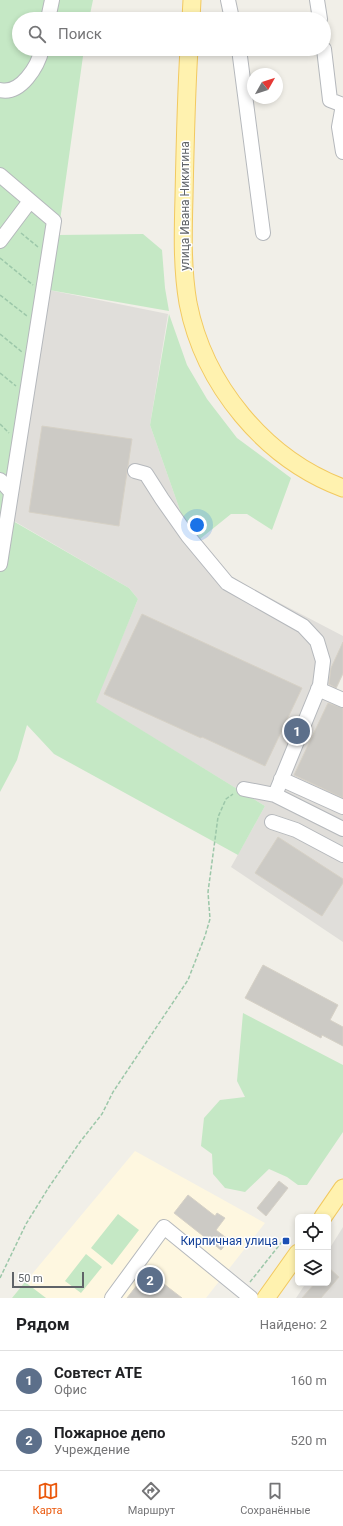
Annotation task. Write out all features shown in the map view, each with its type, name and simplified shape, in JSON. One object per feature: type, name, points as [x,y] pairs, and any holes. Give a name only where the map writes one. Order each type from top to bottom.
[{"type":"main road","points":[[191,12],[192,0]]},
{"type":"main road","name":"улица Ивана Никитина","points":[[189,56],[185,112],[183,251],[188,303],[196,332],[207,362],[220,386],[239,412],[275,448],[302,467],[343,488]]},
{"type":"main road","points":[[325,1214],[343,1188]]},
{"type":"main road","points":[[268,1297],[295,1257]]},
{"type":"lane","points":[[49,12],[52,0]]},
{"type":"lane","points":[[228,0],[231,12]]},
{"type":"lane","points":[[317,0],[319,12]]},
{"type":"lane","points":[[0,90],[9,90],[24,80],[36,66],[40,56]]},
{"type":"lane","points":[[240,56],[263,233]]},
{"type":"lane","points":[[325,56],[330,100],[343,105],[339,127],[343,152]]},
{"type":"lane","points":[[0,175],[54,221],[0,562]]},
{"type":"lane","points":[[0,241],[30,201]]},
{"type":"lane","points":[[135,471],[146,474],[188,536],[227,583],[303,626],[317,641],[323,661],[318,689],[275,795]]},
{"type":"lane","points":[[0,480],[11,492]]},
{"type":"lane","points":[[318,689],[343,700]]},
{"type":"lane","points":[[281,779],[343,807]]},
{"type":"lane","points":[[244,789],[275,795],[343,829]]},
{"type":"lane","points":[[272,822],[296,830],[343,855]]},
{"type":"lane","points":[[112,1298],[164,1227],[247,1294]]},
{"type":"path","points":[[12,225],[48,256]]},
{"type":"path","points":[[0,258],[43,293]]},
{"type":"path","points":[[0,295],[38,325]]},
{"type":"path","points":[[0,334],[32,360]]},
{"type":"path","points":[[0,373],[27,395]]},
{"type":"path","points":[[0,1278],[26,1224],[49,1187],[80,1142],[102,1114],[113,1092],[188,980],[210,919],[208,892],[218,817],[226,799],[244,789]]},
{"type":"path","points":[[247,1294],[285,1238]]},
{"type":"shaded area","points":[[49,290],[168,314],[150,425],[182,516],[232,578],[343,636],[343,675],[336,690],[343,693],[343,942],[231,867],[265,806],[95,702],[138,599],[129,588],[14,521]]},
{"type":"shaded area","points":[[135,1151],[265,1223],[206,1298],[12,1298]]},
{"type":"shaded area","points":[[343,1227],[343,1298],[296,1298],[304,1286],[331,1286],[331,1246]]},
{"type":"green space","points":[[0,0],[93,0],[90,12],[12,12],[12,56],[83,56],[58,235],[143,234],[162,250],[165,288],[169,311],[49,290],[13,521],[129,588],[138,599],[96,702],[265,806],[238,855],[54,754],[27,725],[17,760],[0,792]]},
{"type":"green space","points":[[169,314],[187,365],[207,399],[237,438],[291,478],[272,530],[247,514],[231,514],[200,539],[182,516],[150,425]]},
{"type":"green space","points":[[243,1013],[343,1065],[343,1132],[307,1185],[298,1185],[287,1177],[269,1169],[245,1192],[225,1188],[213,1174],[212,1154],[201,1146],[204,1118],[220,1100],[245,1097],[237,1081]]},
{"type":"green space","points":[[118,1214],[139,1230],[112,1265],[91,1248]]},
{"type":"green space","points":[[86,1254],[102,1267],[81,1293],[65,1281]]},
{"type":"green space","points":[[25,1282],[46,1298],[12,1298]]},
{"type":"building","points":[[42,426],[132,439],[119,526],[29,512]]},
{"type":"building","points":[[142,614],[302,688],[265,766],[104,694]]},
{"type":"building","points":[[343,642],[343,673],[336,688],[329,684],[331,668]]},
{"type":"building","points":[[328,703],[343,708],[343,798],[294,775]]},
{"type":"building","points":[[278,837],[343,879],[343,883],[322,916],[255,873]]},
{"type":"building","points":[[263,965],[338,1005],[330,1020],[343,1027],[343,1046],[322,1035],[321,1038],[245,998]]},
{"type":"building","points":[[279,1181],[288,1188],[266,1216],[257,1208]]},
{"type":"building","points":[[188,1195],[215,1216],[217,1213],[225,1218],[216,1230],[229,1240],[221,1250],[174,1213]]},
{"type":"building","points":[[331,1270],[339,1277],[321,1298],[302,1298],[312,1286],[331,1286]]},
{"type":"building","points":[[148,1271],[169,1288],[182,1298],[127,1298]]},
{"type":"place","name":"Совтест АТЕ","points":[[297,731]]},
{"type":"place","name":"Кирпичная улица","points":[[286,1241]]},
{"type":"place","name":"Пожарное депо","points":[[150,1280]]}]
